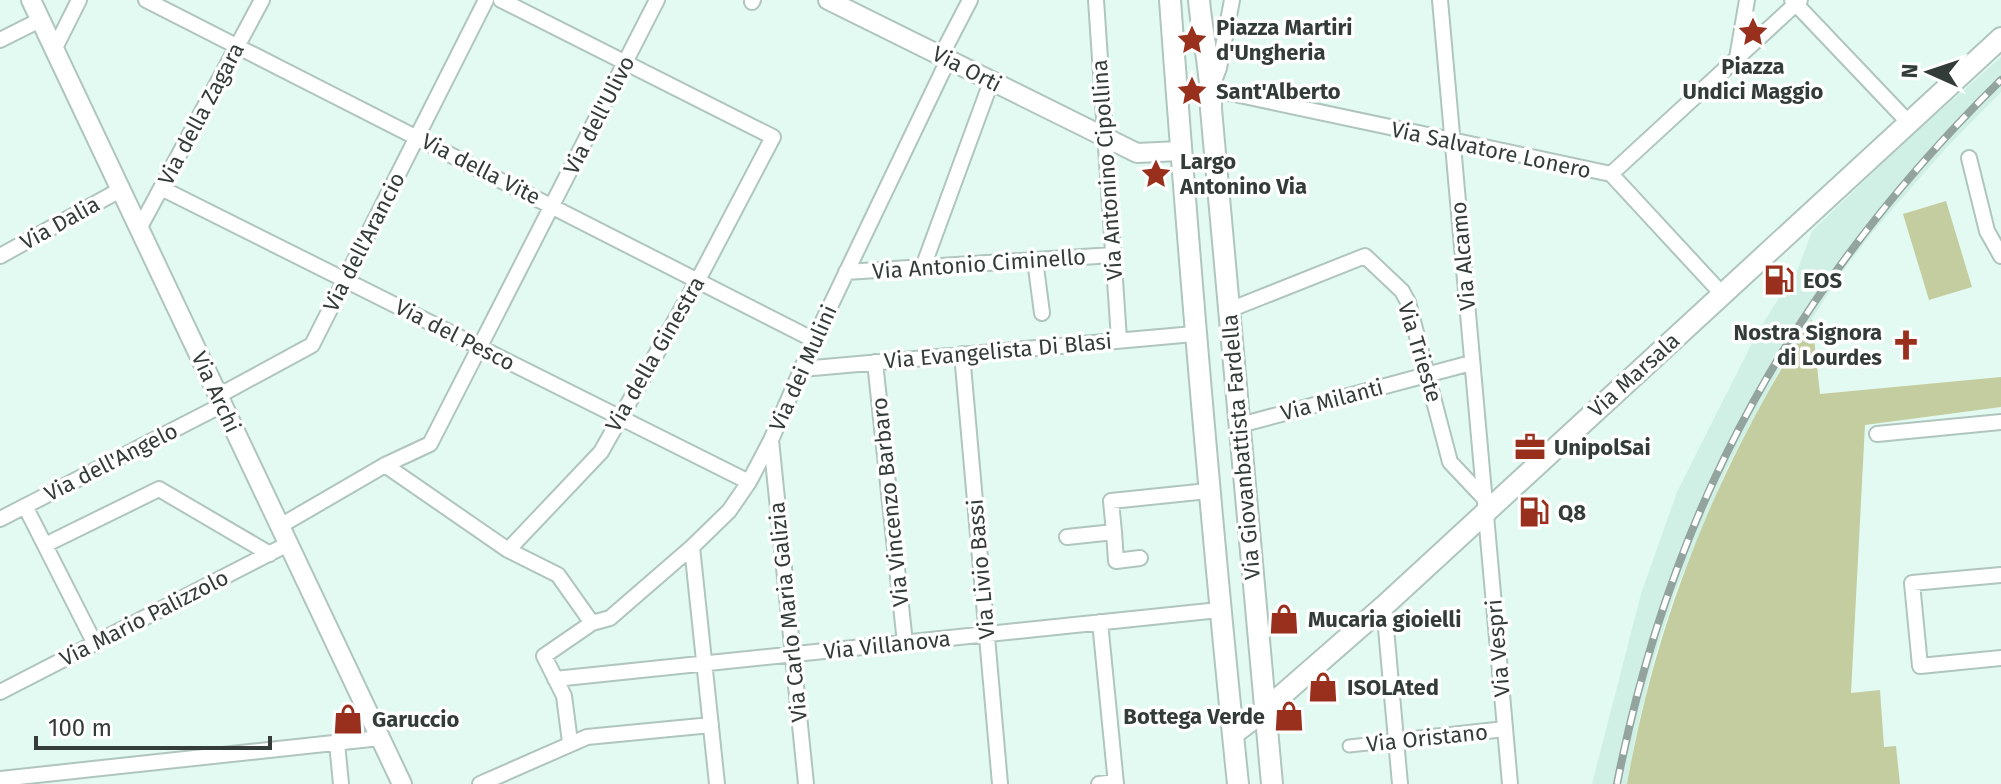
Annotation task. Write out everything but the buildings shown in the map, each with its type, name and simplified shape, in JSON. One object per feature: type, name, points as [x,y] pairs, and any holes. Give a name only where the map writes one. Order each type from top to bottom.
[{"type":"main road","name":"Via Giovanbattista Fardella","points":[[1170,0],[1194,334],[1238,784]]},
{"type":"main road","name":"Via Giovanbattista Fardella","points":[[1199,0],[1211,99],[1272,784]]},
{"type":"main road","points":[[1201,34],[1208,0]]},
{"type":"main road","name":"Via Marsala","points":[[1233,734],[1384,606],[1485,505],[1723,295],[2001,38]]},
{"type":"street","name":"Via Archi","points":[[31,0],[402,784]]},
{"type":"street","points":[[54,50],[79,0]]},
{"type":"street","name":"Via della Vite","points":[[146,0],[814,340]]},
{"type":"street","name":"Via della Zagara","points":[[139,229],[262,0]]},
{"type":"street","name":"Via dell'Arancio","points":[[220,400],[312,345],[486,0]]},
{"type":"street","points":[[501,0],[625,63]]},
{"type":"street","name":"Via dell'Ulivo","points":[[385,465],[430,444],[657,0]]},
{"type":"street","name":"Via Orti","points":[[828,0],[1137,153],[1180,151]]},
{"type":"street","name":"Via dei Mulini","points":[[555,679],[544,656],[592,623],[610,618],[692,547],[729,511],[751,476],[771,440],[970,0]]},
{"type":"street","name":"Via Antonino Cipollina","points":[[1096,0],[1119,339]]},
{"type":"street","points":[[1211,99],[1232,0]]},
{"type":"street","name":"Via Alcamo","points":[[1440,0],[1485,505]]},
{"type":"street","points":[[1731,63],[1747,0]]},
{"type":"street","points":[[1611,174],[1797,4],[1910,124]]},
{"type":"street","points":[[0,40],[40,20]]},
{"type":"street","name":"Via della Ginestra","points":[[508,550],[601,452],[698,280],[773,137],[625,63]]},
{"type":"street","points":[[923,267],[991,82]]},
{"type":"street","name":"Via Salvatore Lonero","points":[[1211,99],[1611,174],[1723,295]]},
{"type":"street","points":[[1969,158],[1987,231],[2001,256]]},
{"type":"street","name":"Via del Pesco","points":[[161,188],[619,417],[751,476],[775,482]]},
{"type":"street","name":"Via Dalia","points":[[0,256],[120,190]]},
{"type":"street","name":"Via Antonio Ciminello","points":[[846,272],[1113,255]]},
{"type":"street","name":"Via Trieste","points":[[1229,310],[1365,256],[1402,291],[1408,302],[1450,462],[1485,505]]},
{"type":"street","points":[[1035,260],[1042,313]]},
{"type":"street","name":"Via Evangelista Di Blasi","points":[[802,369],[1194,334]]},
{"type":"street","name":"Via Livio Bassi","points":[[962,354],[1000,784]]},
{"type":"street","name":"Via Vincenzo Barbaro","points":[[875,362],[905,643]]},
{"type":"street","name":"Via Milanti","points":[[1240,425],[1471,363]]},
{"type":"street","name":"Via dell'Angelo","points":[[0,519],[220,400]]},
{"type":"street","points":[[1877,434],[2001,422]]},
{"type":"street","name":"Via Carlo Maria Galizia","points":[[771,440],[806,784]]},
{"type":"street","points":[[280,526],[385,465],[508,550],[558,575],[592,623]]},
{"type":"street","points":[[45,545],[159,489],[270,554]]},
{"type":"street","points":[[1140,558],[1116,561],[1111,501],[1208,491]]},
{"type":"street","name":"Via Vespri","points":[[1485,505],[1510,784]]},
{"type":"street","points":[[25,506],[95,644]]},
{"type":"street","points":[[1067,537],[1114,532]]},
{"type":"street","name":"Via Mario Palizzolo","points":[[0,692],[288,544]]},
{"type":"street","points":[[692,547],[717,784]]},
{"type":"street","points":[[2001,575],[1912,583],[1920,666],[2001,658]]},
{"type":"street","points":[[1384,606],[1400,784]]},
{"type":"street","name":"Via Villanova","points":[[555,679],[1219,610]]},
{"type":"street","points":[[1099,784],[1116,783],[1100,622]]},
{"type":"street","points":[[555,679],[564,696],[570,742]]},
{"type":"street","points":[[480,784],[510,778],[570,742],[587,737],[711,725]]},
{"type":"street","name":"Via Oristano","points":[[1349,746],[1505,729]]},
{"type":"street","points":[[0,779],[380,738]]},
{"type":"street","points":[[337,743],[341,784]]},
{"type":"shaded area","points":[[2001,57],[2001,92],[1946,148],[1876,228],[1842,272],[1780,369],[1728,466],[1675,593],[1654,659],[1627,784],[1592,784],[1641,594],[1677,492],[1757,333],[1799,266],[1812,231],[1907,140]]},
{"type":"green space","points":[[1946,201],[1972,287],[1929,300],[1903,214]]},
{"type":"green space","points":[[1812,319],[1820,394],[2001,377],[2001,407],[1865,425],[1851,693],[1880,690],[1884,747],[1896,746],[1900,784],[1627,784],[1655,660],[1696,542],[1748,429]]},
{"type":"railway","points":[[1617,784],[1641,681],[1672,584],[1709,490],[1754,402],[1805,317],[1863,235],[1928,156],[2001,80]]},
{"type":"place","name":"Piazza Undici Maggio","points":[[1753,32]]},
{"type":"place","name":"Piazza Martiri d'Ungheria","points":[[1192,40]]},
{"type":"place","name":"Sant'Alberto","points":[[1192,91]]},
{"type":"place","name":"Largo Antonino Via","points":[[1156,174]]},
{"type":"place","name":"EOS","points":[[1779,280]]},
{"type":"place","name":"Nostra Signora di Lourdes","points":[[1906,345]]},
{"type":"place","name":"UnipolSai","points":[[1530,447]]},
{"type":"place","name":"Q8","points":[[1534,512]]},
{"type":"place","name":"Mucaria gioielli","points":[[1284,619]]},
{"type":"place","name":"ISOLAted","points":[[1323,687]]},
{"type":"place","name":"Bottega Verde","points":[[1289,716]]},
{"type":"place","name":"Garuccio","points":[[348,719]]}]
